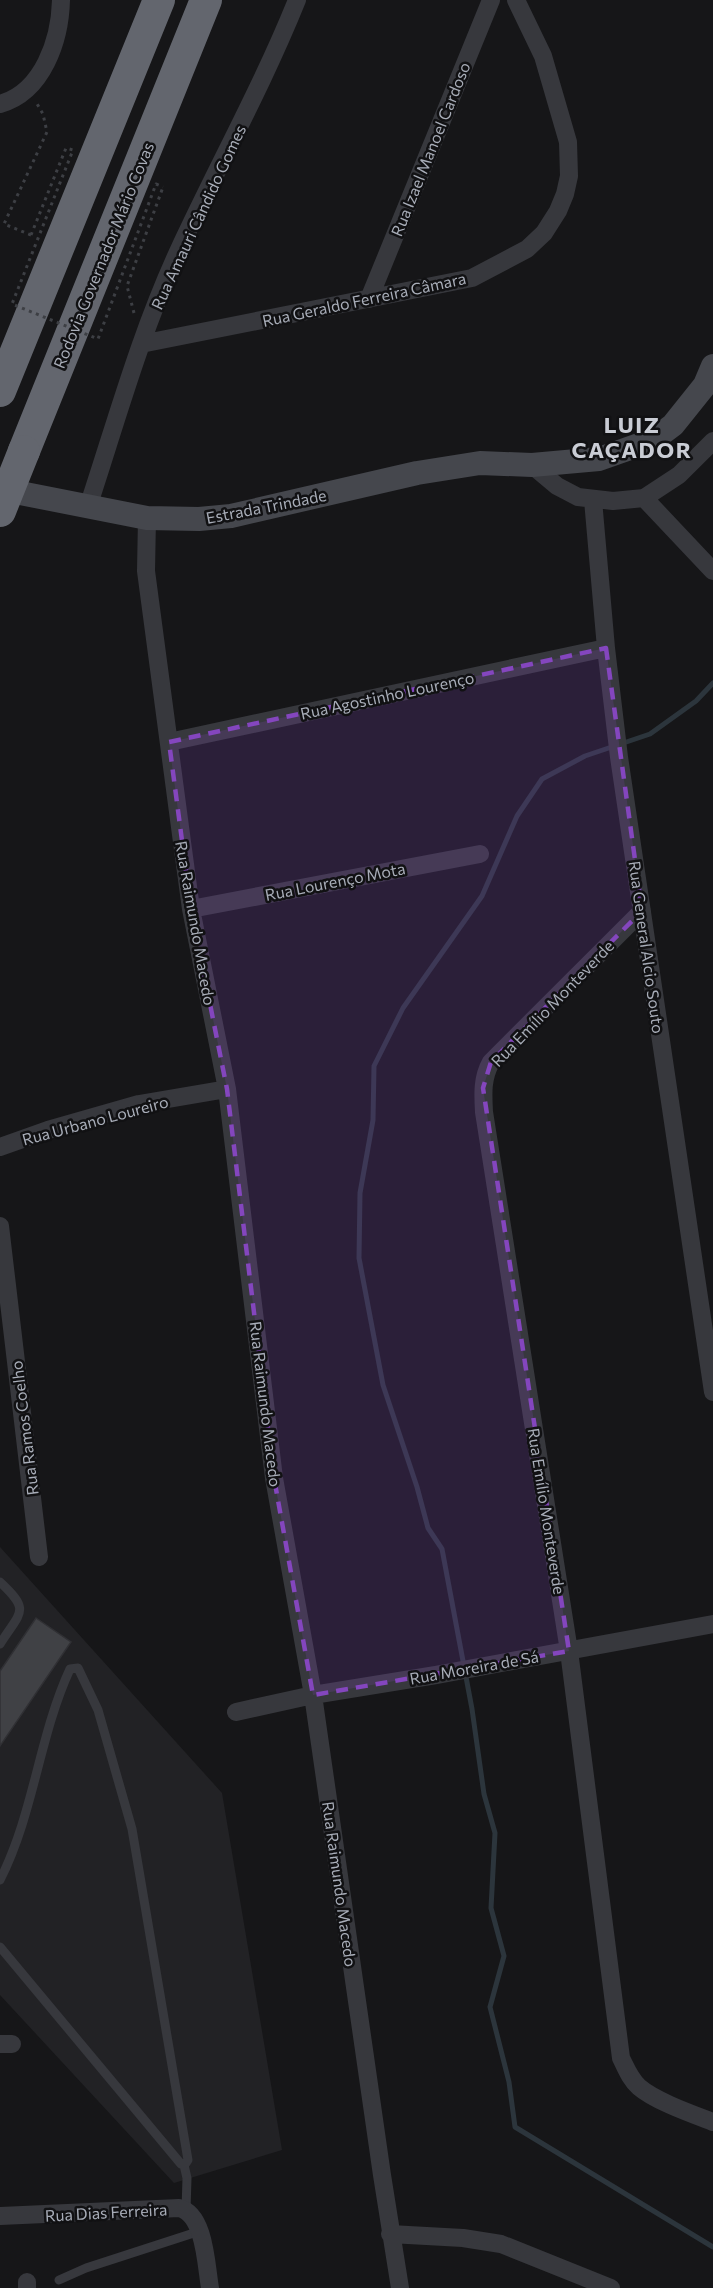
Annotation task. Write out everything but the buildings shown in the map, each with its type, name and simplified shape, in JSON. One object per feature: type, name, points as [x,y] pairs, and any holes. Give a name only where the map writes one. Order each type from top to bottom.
[{"type":"highway","points":[[0,391],[159,0]]},
{"type":"highway","name":"Rodovia Governador Mário Covas","points":[[0,511],[206,0]]},
{"type":"street","points":[[0,104],[10,101],[28,88],[41,70],[54,47],[61,20],[61,0]]},
{"type":"street","name":"Rua Amauri Cândido Gomes","points":[[88,507],[141,344],[177,254],[277,50],[297,0]]},
{"type":"street","name":"Rua Izael Manoel Cardoso","points":[[369,299],[490,0]]},
{"type":"street","name":"Rua Geraldo Ferreira Câmara","points":[[141,344],[472,278],[527,249],[544,233],[558,211],[565,194],[568,176],[568,142],[543,57],[516,0]]},
{"type":"street","name":"Estrada Trindade","points":[[0,489],[147,518],[199,519],[231,516],[417,473],[480,463],[532,465],[599,459],[653,440],[673,425],[705,385],[713,366]]},
{"type":"street","points":[[532,465],[557,486],[578,497],[592,500],[644,498],[680,475],[713,441]]},
{"type":"street","points":[[644,498],[713,571]]},
{"type":"street","name":"Rua General Alcio Souto","points":[[592,500],[619,757],[713,1392]]},
{"type":"street","name":"Rua Raimundo Macedo","points":[[147,518],[146,571],[191,909],[227,1089],[274,1478],[313,1695],[390,2234],[400,2288]]},
{"type":"street","name":"Rua Agostinho Lourenço","points":[[169,742],[606,648]]},
{"type":"street","name":"Rua Lourenço Mota","points":[[191,909],[480,854]]},
{"type":"street","name":"Rua Emílio Monteverde","points":[[642,911],[491,1062],[486,1070],[483,1088],[484,1112],[568,1651],[621,2058],[631,2078],[640,2088],[680,2109],[713,2122]]},
{"type":"street","name":"Rua Urbano Loureiro","points":[[0,1147],[48,1130],[139,1104],[227,1089]]},
{"type":"street","name":"Rua Ramos Coelho","points":[[0,1226],[39,1557]]},
{"type":"street","name":"Rua Moreira de Sá","points":[[236,1712],[313,1695],[436,1675],[713,1624]]},
{"type":"street","name":"Rua Dias Ferreira","points":[[0,2216],[179,2208],[186,2210],[197,2220],[200,2231]]},
{"type":"street","points":[[200,2231],[210,2288]]},
{"type":"street","points":[[390,2234],[463,2238],[501,2244],[611,2288]]},
{"type":"lane","points":[[0,1582],[17,1597],[21,1605],[20,1612],[0,1644]]},
{"type":"lane","points":[[0,1880],[24,1819],[58,1695],[70,1669],[78,1668],[98,1710],[132,1829],[188,2160],[184,2165]]},
{"type":"lane","points":[[0,1947],[184,2165],[187,2178],[186,2210]]},
{"type":"lane","points":[[59,2280],[86,2268],[200,2231]]},
{"type":"path","points":[[28,88],[43,114],[48,132],[4,224],[31,234],[66,148],[73,150],[12,304],[98,339],[156,184],[163,187],[127,286],[141,344]]},
{"type":"highlighted area","points":[[606,648],[642,911],[491,1062],[483,1088],[569,1651],[313,1695],[274,1478],[227,1089],[191,909],[169,742]]},
{"type":"shaded area","points":[[0,1547],[222,1793],[282,2150],[174,2183],[0,1995]]},
{"type":"waterway","points":[[713,683],[696,701],[650,734],[585,756],[542,779],[517,816],[482,896],[403,1008],[374,1066],[373,1120],[360,1193],[359,1258],[383,1385],[417,1487],[428,1528],[442,1549],[472,1709],[484,1794],[495,1833],[491,1908],[504,1956],[490,2007],[509,2082],[515,2127],[713,2247]]},
{"type":"district","name":"LUIZ CAÇADOR","points":[[632,437]]}]
